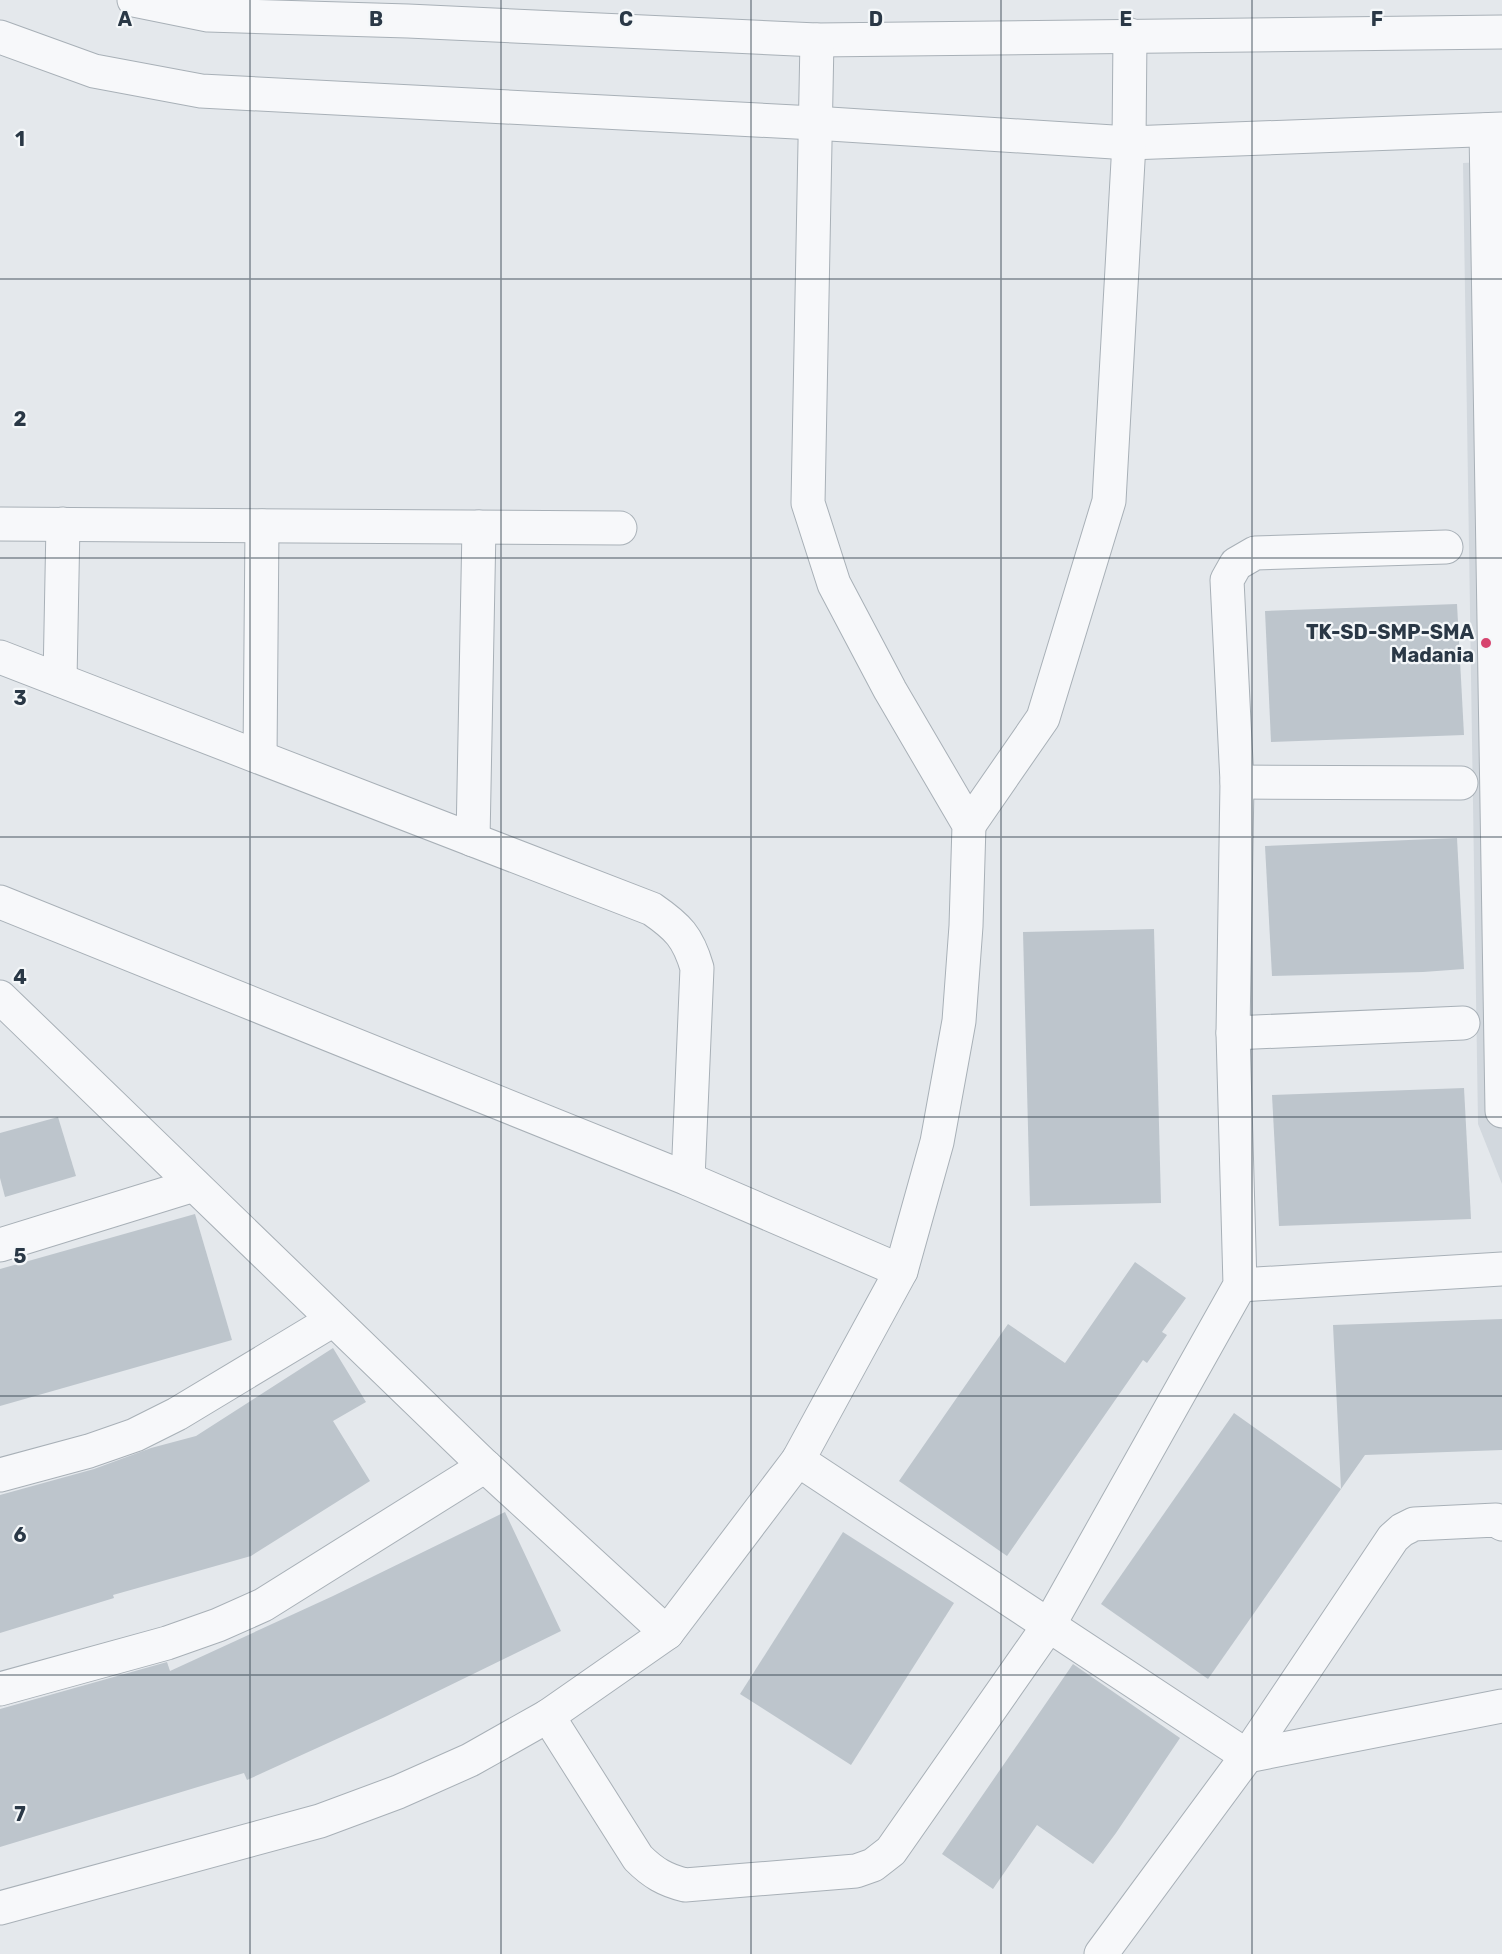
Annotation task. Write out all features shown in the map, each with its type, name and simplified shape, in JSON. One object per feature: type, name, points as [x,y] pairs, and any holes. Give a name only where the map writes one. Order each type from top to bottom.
[{"type":"street","points":[[134,0],[208,15],[407,10],[818,40],[1502,32]]},
{"type":"street","points":[[969,825],[1043,718],[1109,501],[1129,143],[1130,35]]},
{"type":"street","points":[[0,38],[93,71],[201,91],[814,123],[1129,143],[1494,129],[1502,1111]]},
{"type":"street","points":[[0,1908],[320,1821],[398,1792],[470,1760],[548,1716],[667,1633],[798,1460],[901,1271],[937,1142],[958,1021],[966,926],[969,825],[890,690],[834,584],[808,502],[814,123],[818,40]]},
{"type":"street","points":[[0,524],[620,528]]},
{"type":"street","points":[[60,680],[63,524]]},
{"type":"street","points":[[260,757],[262,526]]},
{"type":"street","points":[[473,840],[479,527]]},
{"type":"street","points":[[548,1716],[638,1858],[652,1872],[668,1881],[685,1885],[856,1871],[873,1865],[891,1851],[1049,1625],[1240,1285],[1233,1033],[1237,782],[1227,580],[1236,564],[1255,553],[1446,547]]},
{"type":"street","points":[[0,657],[652,909],[671,922],[683,934],[692,949],[696,968],[688,1179]]},
{"type":"street","points":[[1237,782],[1461,783]]},
{"type":"street","points":[[0,902],[688,1179],[901,1271]]},
{"type":"street","points":[[4,1007],[194,1185],[485,1466],[667,1633]]},
{"type":"street","points":[[1233,1033],[1463,1023]]},
{"type":"street","points":[[0,1245],[194,1185]]},
{"type":"street","points":[[1240,1285],[1502,1269]]},
{"type":"street","points":[[0,1475],[89,1451],[135,1435],[177,1414],[333,1320]]},
{"type":"street","points":[[798,1460],[1247,1756],[1502,1706]]},
{"type":"street","points":[[0,1689],[167,1643],[218,1625],[263,1605],[485,1466]]},
{"type":"street","points":[[1101,1954],[1247,1756],[1393,1538],[1414,1524],[1496,1520],[1502,1524]]},
{"type":"shaded area","name":"TK-SD-SMP-SMA Madania","points":[[1502,161],[1502,1184],[1478,1124],[1463,163]]},
{"type":"building","points":[[1457,604],[1464,735],[1271,742],[1265,611]]},
{"type":"building","points":[[1457,838],[1464,969],[1272,976],[1265,846]]},
{"type":"building","points":[[1154,929],[1161,1203],[1030,1206],[1023,932]]},
{"type":"building","points":[[1464,1088],[1471,1219],[1279,1226],[1272,1095]]},
{"type":"building","points":[[58,1117],[76,1176],[5,1197],[0,1178],[0,1133]]},
{"type":"building","points":[[195,1214],[232,1340],[0,1406],[0,1269]]},
{"type":"building","points":[[1135,1262],[1186,1298],[1162,1332],[1167,1335],[1147,1363],[1143,1360],[1007,1556],[899,1481],[1008,1324],[1065,1363]]},
{"type":"building","points":[[1502,1319],[1502,1450],[1365,1455],[1341,1489],[1333,1325]]},
{"type":"building","points":[[333,1348],[366,1402],[333,1421],[370,1481],[251,1556],[113,1595],[114,1598],[0,1633],[0,1495],[94,1469],[151,1448],[196,1436]]},
{"type":"building","points":[[1234,1413],[1341,1489],[1208,1679],[1101,1604]]},
{"type":"building","points":[[505,1512],[561,1631],[385,1717],[247,1780],[244,1773],[0,1847],[0,1709],[167,1662],[170,1671],[333,1596]]},
{"type":"building","points":[[843,1532],[954,1603],[851,1765],[740,1694]]},
{"type":"building","points":[[1073,1664],[1180,1738],[1093,1864],[1037,1825],[993,1889],[942,1854]]},
{"type":"place","name":"TK-SD-SMP-SMA Madania","points":[[1486,643]]}]
